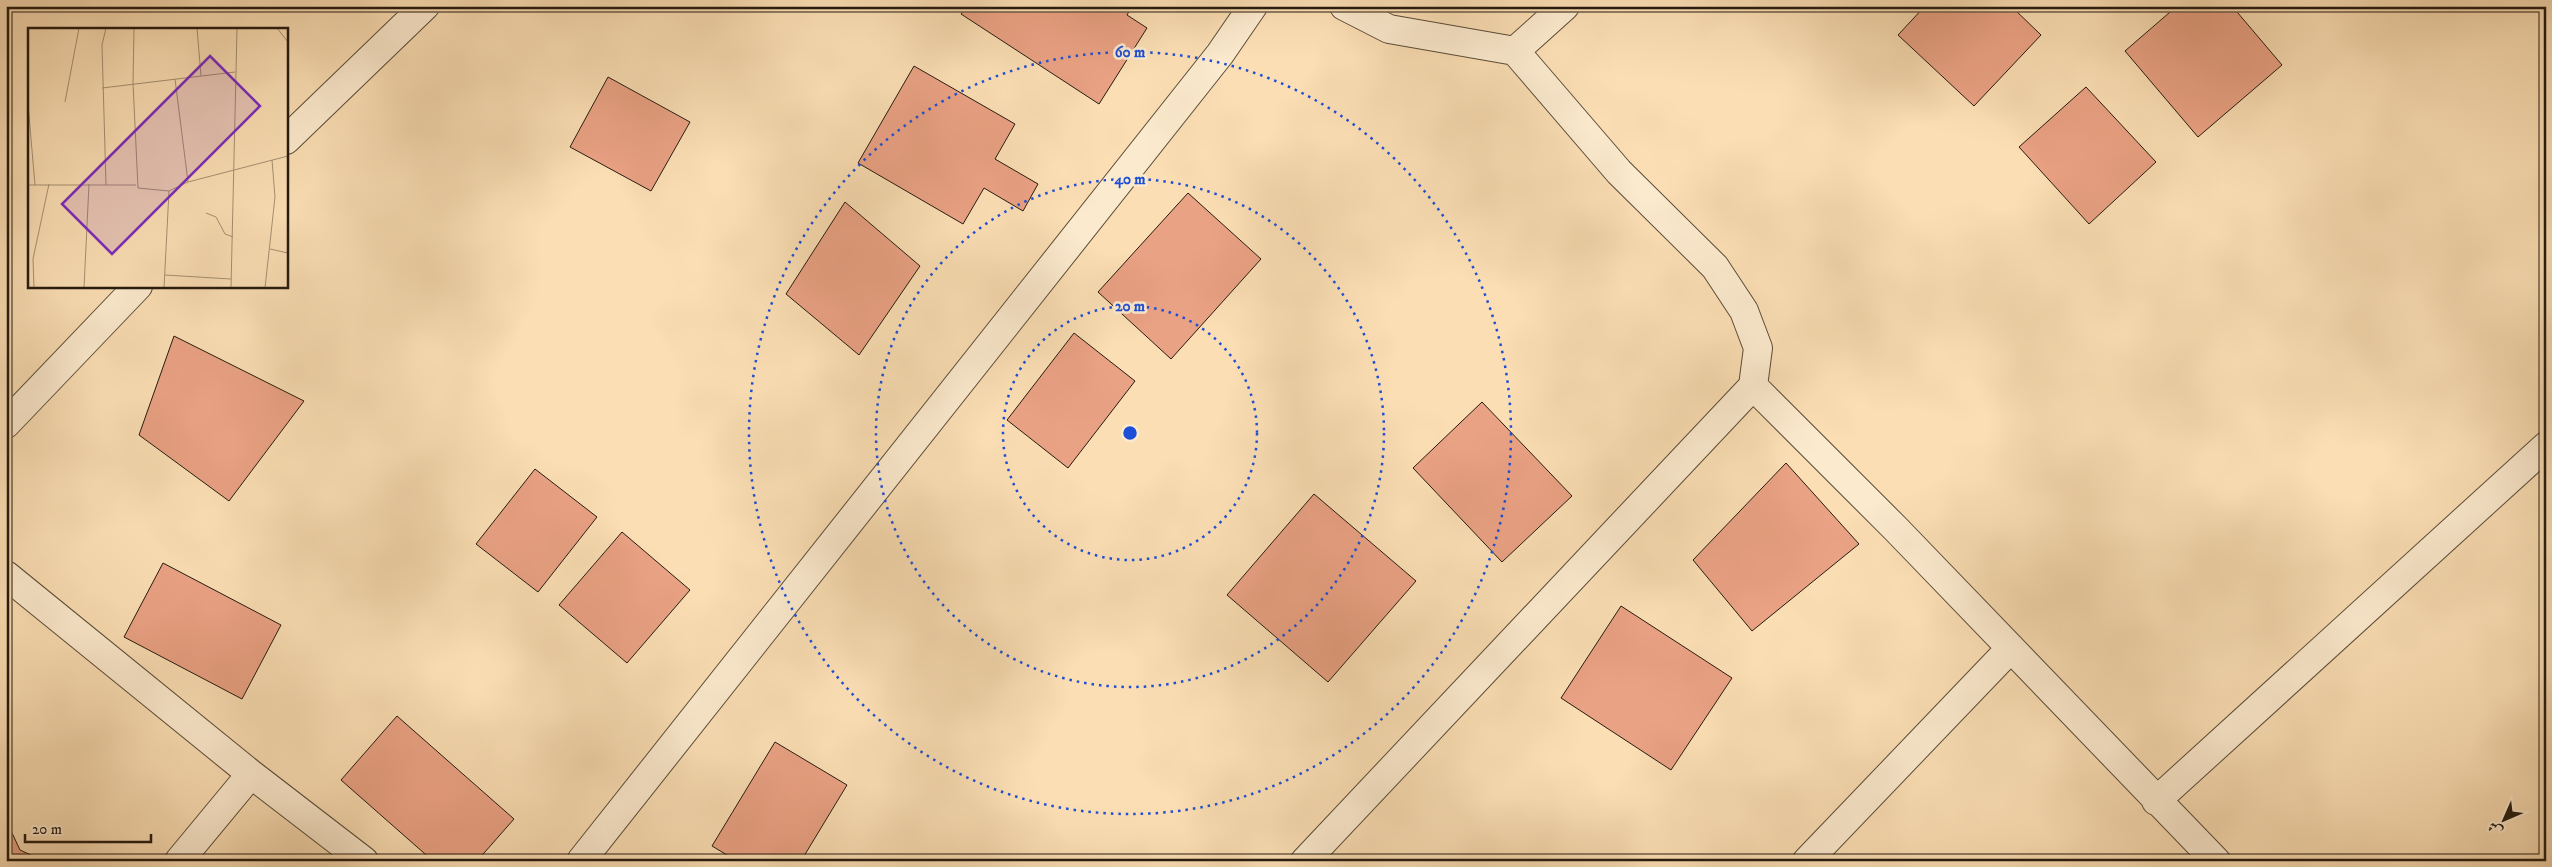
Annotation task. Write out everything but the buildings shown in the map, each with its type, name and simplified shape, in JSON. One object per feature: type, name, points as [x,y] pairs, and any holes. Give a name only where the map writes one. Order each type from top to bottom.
[{"type":"street","points":[[288,138],[425,6]]},
{"type":"street","points":[[581,861],[1214,62],[1254,6]]},
{"type":"street","points":[[1305,861],[1753,386],[1758,348],[1744,311],[1715,268],[1619,172],[1515,51],[1389,29],[1344,6]]},
{"type":"street","points":[[1515,51],[1565,6]]},
{"type":"street","points":[[6,424],[136,288]]},
{"type":"street","points":[[1753,386],[1896,529],[2156,802],[2216,861]]},
{"type":"street","points":[[2156,802],[2546,446]]},
{"type":"street","points":[[6,574],[250,774],[364,861]]},
{"type":"street","points":[[1807,861],[2011,648]]},
{"type":"street","points":[[179,861],[250,774]]}]
